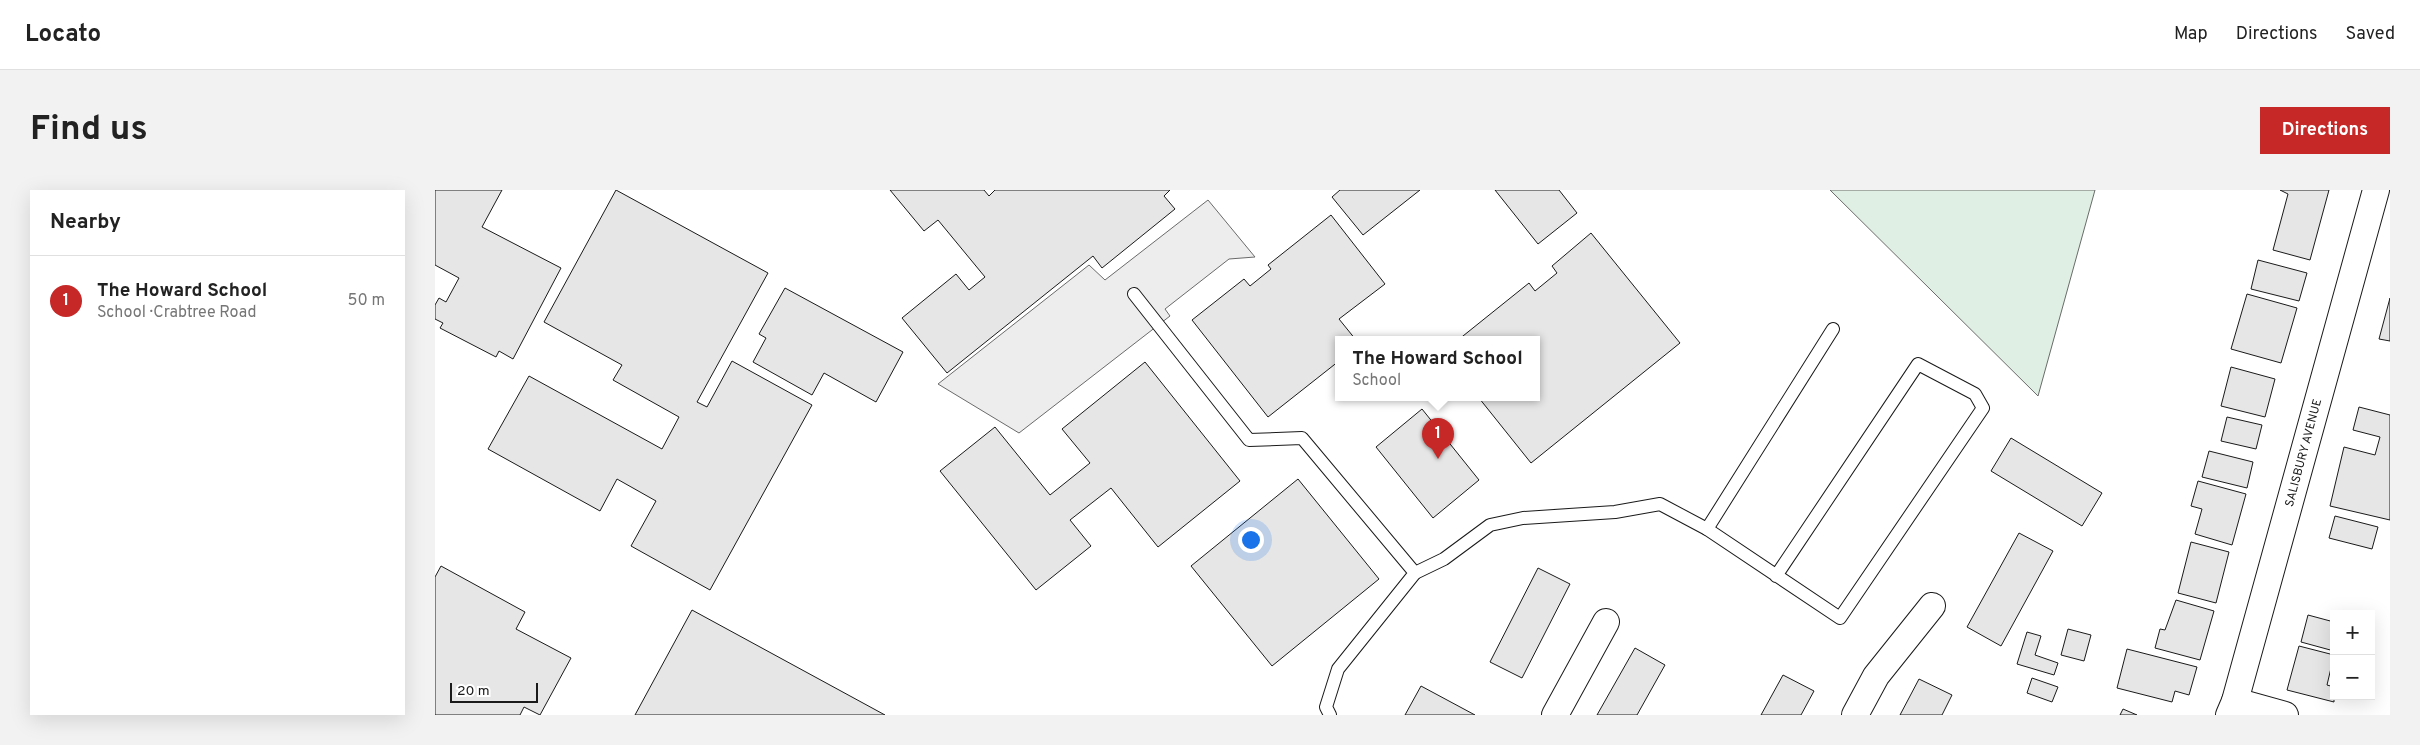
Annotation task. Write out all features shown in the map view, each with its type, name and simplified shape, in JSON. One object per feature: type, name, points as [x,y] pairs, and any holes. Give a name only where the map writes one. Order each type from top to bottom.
[{"type":"street","name":"SALISBURY AVENUE","points":[[2232,708],[2376,190]]},
{"type":"street","points":[[1855,715],[1876,676],[1932,606]]},
{"type":"street","points":[[1555,715],[1606,622]]},
{"type":"street","points":[[2232,708],[2285,715]]},
{"type":"lane","points":[[1134,294],[1249,440],[1302,438],[1415,573]]},
{"type":"lane","points":[[1707,529],[1833,329]]},
{"type":"lane","points":[[1330,715],[1326,707],[1338,668],[1415,573],[1444,559],[1490,525],[1523,518],[1615,512],[1660,504],[1707,529],[1777,576],[1840,618],[1983,408],[1975,394],[1918,364],[1777,576]]},
{"type":"green space","points":[[1830,190],[2095,190],[2038,396]]},
{"type":"shaded area","points":[[1208,200],[1255,257],[1229,259],[1165,309],[1170,316],[1019,433],[938,384],[1089,265],[1105,280]]},
{"type":"building","points":[[435,190],[502,190],[482,227],[561,268],[513,359],[499,351],[496,357],[440,328],[443,323],[435,319],[435,305],[439,298],[446,302],[459,278],[435,265]]},
{"type":"building","points":[[616,190],[768,273],[697,402],[707,407],[732,361],[812,405],[710,590],[631,546],[656,501],[617,479],[600,511],[488,449],[529,376],[662,449],[679,417],[613,380],[622,365],[544,322]]},
{"type":"building","points":[[890,190],[984,190],[989,196],[995,190],[1170,190],[1164,196],[1175,209],[1102,268],[1093,256],[947,373],[902,318],[956,274],[969,290],[985,277],[938,220],[924,231]]},
{"type":"building","points":[[1340,190],[1420,190],[1363,235],[1332,197]]},
{"type":"building","points":[[1495,190],[1559,190],[1577,213],[1538,244]]},
{"type":"building","points":[[2280,190],[2329,190],[2310,260],[2273,250],[2288,194]]},
{"type":"building","points":[[1331,215],[1385,284],[1339,319],[1353,336],[1335,336],[1335,364],[1268,417],[1192,320],[1244,279],[1250,286],[1271,269],[1268,265]]},
{"type":"building","points":[[1591,233],[1680,343],[1531,463],[1481,401],[1540,401],[1540,336],[1463,336],[1529,283],[1535,291],[1557,273],[1552,266]]},
{"type":"building","points":[[2258,260],[2307,273],[2299,301],[2251,289]]},
{"type":"building","points":[[785,288],[903,352],[876,402],[824,373],[812,395],[753,362],[766,338],[759,334]]},
{"type":"building","points":[[2247,294],[2297,308],[2281,363],[2231,349]]},
{"type":"building","points":[[2390,298],[2390,341],[2379,339]]},
{"type":"building","points":[[1145,362],[1240,481],[1158,547],[1111,488],[1070,520],[1091,546],[1036,590],[940,471],[995,427],[1050,495],[1090,463],[1062,429]]},
{"type":"building","points":[[2231,367],[2275,379],[2265,417],[2221,406]]},
{"type":"building","points":[[2359,407],[2390,415],[2390,520],[2330,506],[2344,447],[2375,455],[2380,437],[2353,430]]},
{"type":"building","points":[[1422,409],[1479,480],[1433,518],[1376,447]]},
{"type":"building","points":[[2227,417],[2262,425],[2256,449],[2221,441]]},
{"type":"building","points":[[2011,438],[2102,493],[2082,526],[1991,471]]},
{"type":"building","points":[[2209,451],[2253,462],[2247,488],[2202,477]]},
{"type":"building","points":[[1298,479],[1379,579],[1272,666],[1191,566]]},
{"type":"building","points":[[2198,481],[2246,494],[2232,545],[2195,534],[2202,509],[2191,506]]},
{"type":"building","points":[[2335,516],[2378,527],[2372,549],[2329,538]]},
{"type":"building","points":[[2019,533],[2053,551],[2001,646],[1967,627]]},
{"type":"building","points":[[2191,542],[2229,552],[2216,603],[2178,593]]},
{"type":"building","points":[[441,566],[525,612],[516,629],[571,658],[540,715],[524,707],[520,715],[435,715],[435,577]]},
{"type":"building","points":[[1538,568],[1570,584],[1522,678],[1490,662]]},
{"type":"building","points":[[2176,600],[2214,611],[2200,660],[2155,648],[2160,629],[2165,630]]},
{"type":"building","points":[[692,610],[885,715],[635,715]]},
{"type":"building","points":[[2308,615],[2330,621],[2330,650],[2301,642]]},
{"type":"building","points":[[2068,629],[2091,635],[2084,661],[2061,655]]},
{"type":"building","points":[[2027,632],[2041,636],[2035,655],[2058,663],[2054,675],[2017,664]]},
{"type":"building","points":[[2299,646],[2330,654],[2330,672],[2327,685],[2330,686],[2330,700],[2334,700],[2334,702],[2287,690]]},
{"type":"building","points":[[1635,648],[1665,665],[1637,715],[1597,715]]},
{"type":"building","points":[[2127,649],[2197,667],[2189,695],[2175,691],[2172,702],[2117,688]]},
{"type":"building","points":[[1783,675],[1814,691],[1801,715],[1761,715]]},
{"type":"building","points":[[2032,678],[2058,687],[2052,702],[2027,693]]},
{"type":"building","points":[[1919,679],[1952,695],[1942,715],[1900,715]]},
{"type":"building","points":[[1421,686],[1475,715],[1405,715]]},
{"type":"building","points":[[2123,709],[2137,715],[2120,715]]},
{"type":"place","name":"The Howard School","points":[[1438,459]]}]
